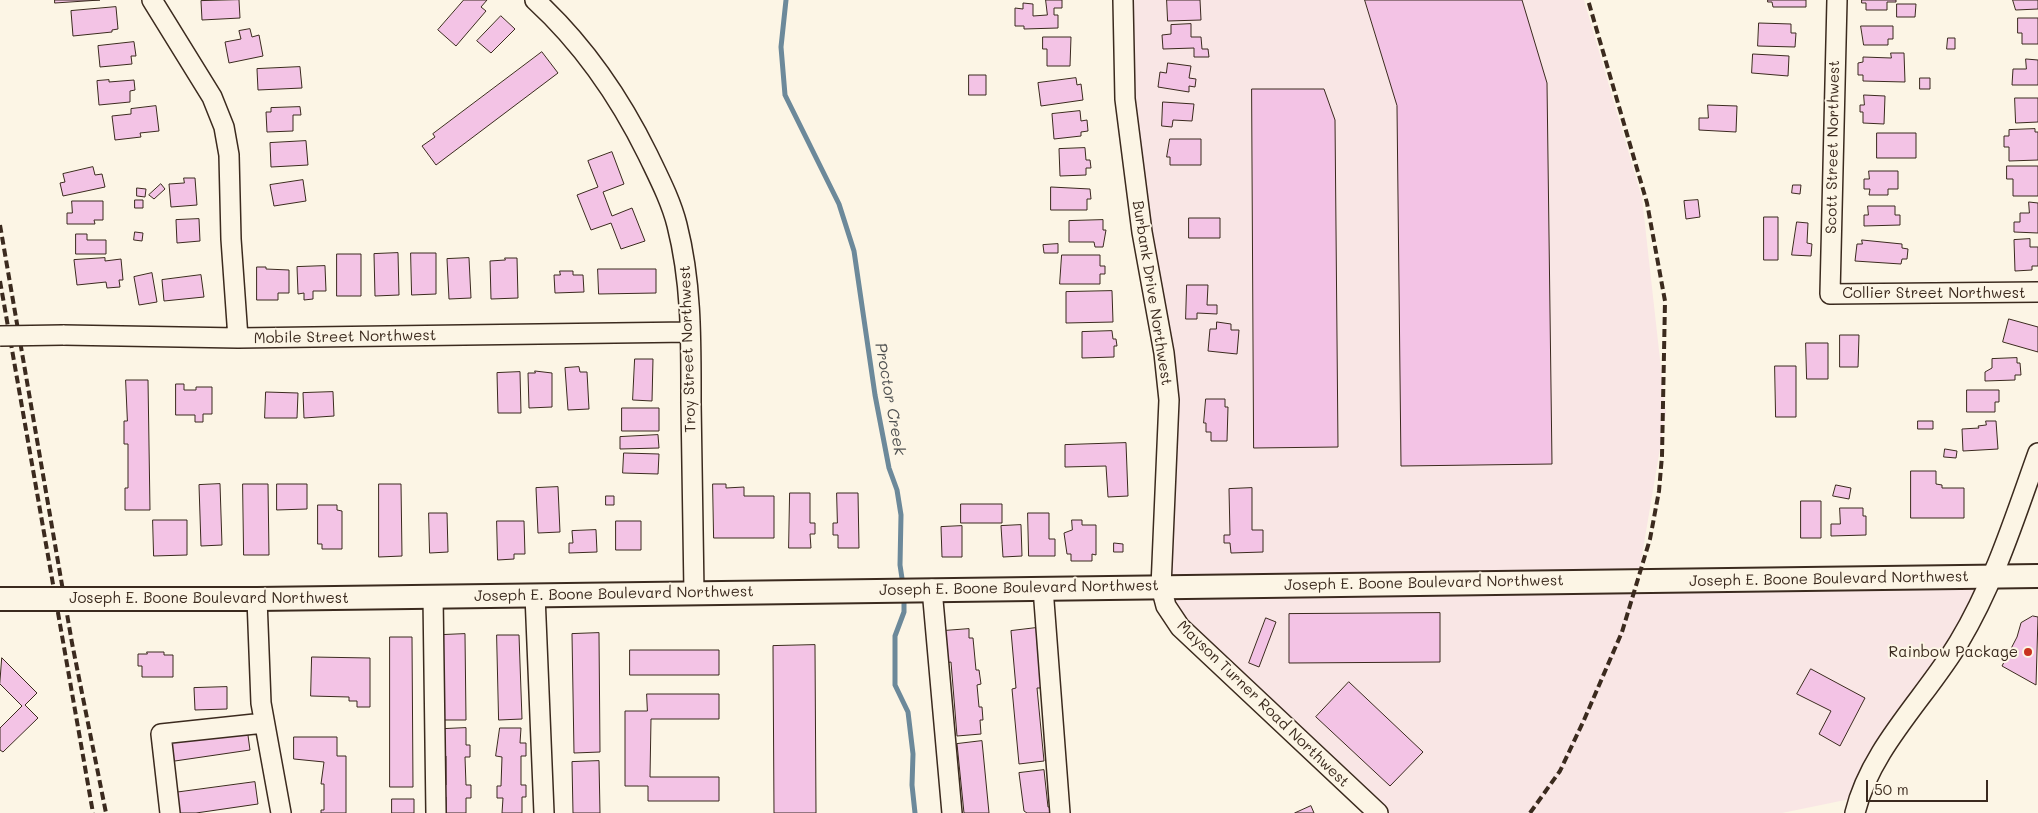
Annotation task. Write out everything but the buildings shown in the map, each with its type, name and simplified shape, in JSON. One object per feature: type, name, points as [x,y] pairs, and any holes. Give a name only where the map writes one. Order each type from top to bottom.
[{"type":"main road","name":"Joseph E. Boone Boulevard Northwest","points":[[0,599],[258,599],[886,589],[2038,576]]},
{"type":"street","points":[[152,0],[212,97],[224,127],[229,155],[231,239],[238,338]]},
{"type":"street","name":"Troy Street Northwest","points":[[535,0],[561,24],[597,67],[628,114],[661,181],[677,224],[688,275],[694,592]]},
{"type":"street","name":"Burbank Drive Northwest","points":[[1123,0],[1125,99],[1142,232],[1164,353],[1169,400],[1161,586]]},
{"type":"street","name":"Scott Street Northwest","points":[[1830,294],[1837,0]]},
{"type":"street","name":"Collier Street Northwest","points":[[1830,294],[2038,292]]},
{"type":"street","name":"Mobile Street Northwest","points":[[0,336],[63,335],[238,338],[690,332]]},
{"type":"street","points":[[1855,813],[1858,799],[1879,755],[1928,689],[1960,641],[1992,577],[2038,454]]},
{"type":"street","name":"Mayson Turner Road Northwest","points":[[1161,586],[1166,606],[1180,627],[1378,813]]},
{"type":"street","points":[[1043,588],[1060,813]]},
{"type":"street","points":[[925,589],[952,813]]},
{"type":"street","points":[[535,595],[544,813]]},
{"type":"street","points":[[432,596],[436,813]]},
{"type":"street","points":[[258,599],[261,703],[281,813]]},
{"type":"street","points":[[170,813],[161,734],[264,723]]},
{"type":"shaded area","points":[[1133,0],[1584,0],[1642,198],[1666,413],[1637,585],[1984,581],[1855,798],[1782,813],[1381,813],[1164,605],[1167,376],[1132,126]]},
{"type":"waterway","name":"Proctor Creek","points":[[786,0],[781,47],[785,95],[839,204],[854,251],[875,395],[889,468],[897,490],[901,515],[900,565],[903,585]]},
{"type":"waterway","name":"Proctor Creek","points":[[904,596],[904,612],[895,636],[895,685],[908,712],[913,754],[912,785],[915,813]]},
{"type":"railway","points":[[1530,813],[1560,771],[1622,632],[1650,539],[1659,491],[1662,456],[1665,301],[1647,203],[1588,0]]},
{"type":"railway","points":[[0,225],[72,643],[106,813]]},
{"type":"railway","points":[[0,281],[93,813]]},
{"type":"place","name":"Rainbow Package","points":[[2028,652]]}]
